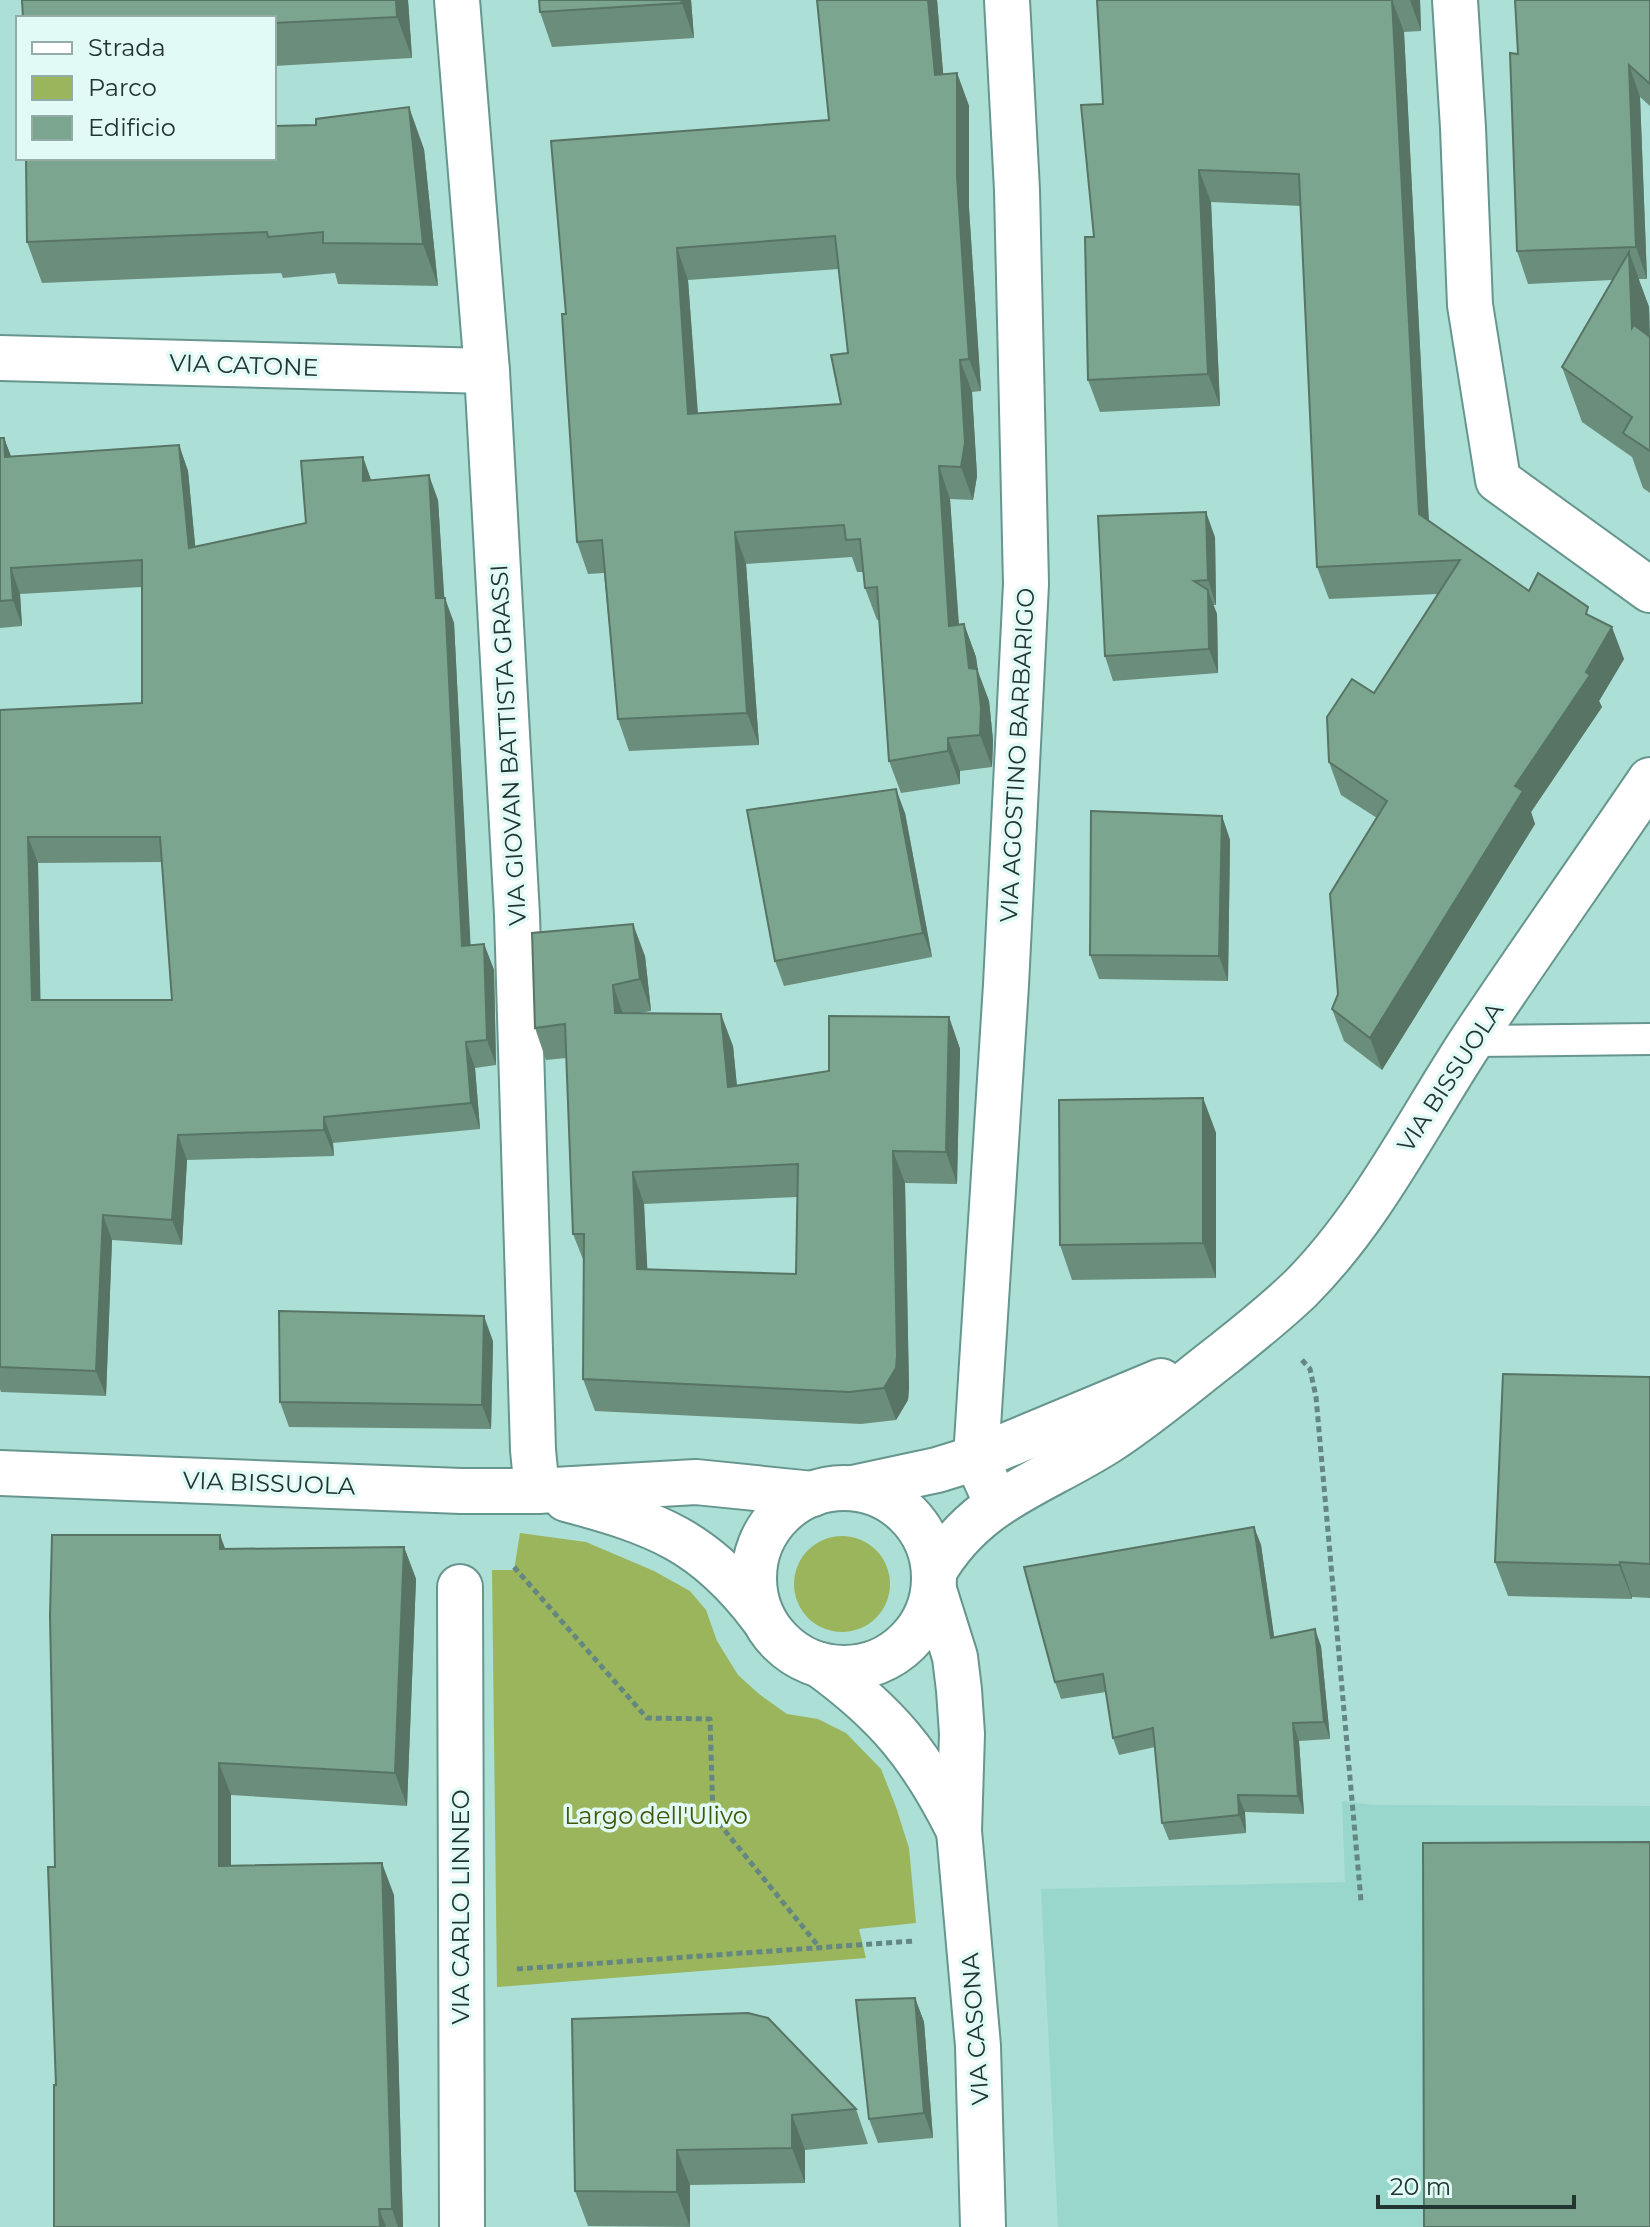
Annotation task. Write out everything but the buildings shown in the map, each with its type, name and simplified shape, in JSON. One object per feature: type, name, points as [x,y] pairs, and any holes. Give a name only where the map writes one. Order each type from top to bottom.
[{"type":"street","name":"VIA GIOVAN BATTISTA GRASSI","points":[[457,0],[487,371],[517,915],[533,1450],[537,1491]]},
{"type":"street","name":"VIA AGOSTINO BARBARIGO","points":[[997,1504],[976,1458],[1006,985],[1026,584],[1017,190],[1007,0]]},
{"type":"street","points":[[1455,0],[1470,305],[1498,480],[1650,590]]},
{"type":"street","name":"VIA CATONE","points":[[0,358],[487,371]]},
{"type":"street","name":"VIA BISSUOLA","points":[[934,1581],[945,1553],[981,1514],[1105,1443],[1154,1411],[1268,1320],[1303,1286],[1370,1202],[1472,1041],[1650,780]]},
{"type":"street","name":"VIA BISSUOLA","points":[[0,1473],[461,1491],[537,1491],[696,1482],[828,1492],[901,1479],[976,1458],[1225,1352]]},
{"type":"street","name":"VIA BISSUOLA","points":[[537,1491],[609,1511],[659,1529],[689,1544],[715,1563],[739,1587],[766,1622]]},
{"type":"street","points":[[863,1491],[898,1506],[923,1535],[931,1553],[934,1581],[928,1612],[903,1647],[884,1659],[863,1666],[841,1668],[820,1665],[788,1649],[766,1622],[758,1604],[755,1567],[768,1530],[795,1503],[828,1492],[863,1491]]},
{"type":"street","name":"VIA CASONA","points":[[934,1581],[955,1657],[959,1690],[962,1734],[959,1831],[978,2046],[983,2227]]},
{"type":"street","name":"VIA CARLO LINNEO","points":[[460,1587],[462,2227]]},
{"type":"street","name":"VIA CASONA","points":[[820,1665],[856,1691],[889,1722],[917,1756],[959,1831]]},
{"type":"lane","points":[[1472,1041],[1650,1039]]},
{"type":"path","points":[[1268,1320],[1310,1369],[1316,1397],[1361,1901]]},
{"type":"path","points":[[507,1558],[647,1718],[710,1719],[713,1816],[820,1948]]},
{"type":"path","points":[[460,1973],[920,1940]]},
{"type":"shaded area","points":[[1342,1801],[1373,1805],[1650,1806],[1650,2227],[1058,2227],[1041,1889],[1345,1882]]},
{"type":"green space","name":"Largo dell'Ulivo","points":[[520,1533],[586,1542],[654,1571],[690,1591],[706,1610],[717,1641],[738,1675],[787,1714],[818,1719],[846,1733],[881,1769],[896,1807],[909,1848],[916,1923],[859,1929],[866,1958],[497,1987],[492,1570],[514,1570]]},
{"type":"green space","points":[[842,1536],[860,1540],[876,1550],[886,1566],[890,1584],[886,1602],[876,1618],[860,1628],[842,1632],[824,1628],[808,1618],[798,1602],[794,1584],[798,1566],[808,1550],[824,1540]]}]
